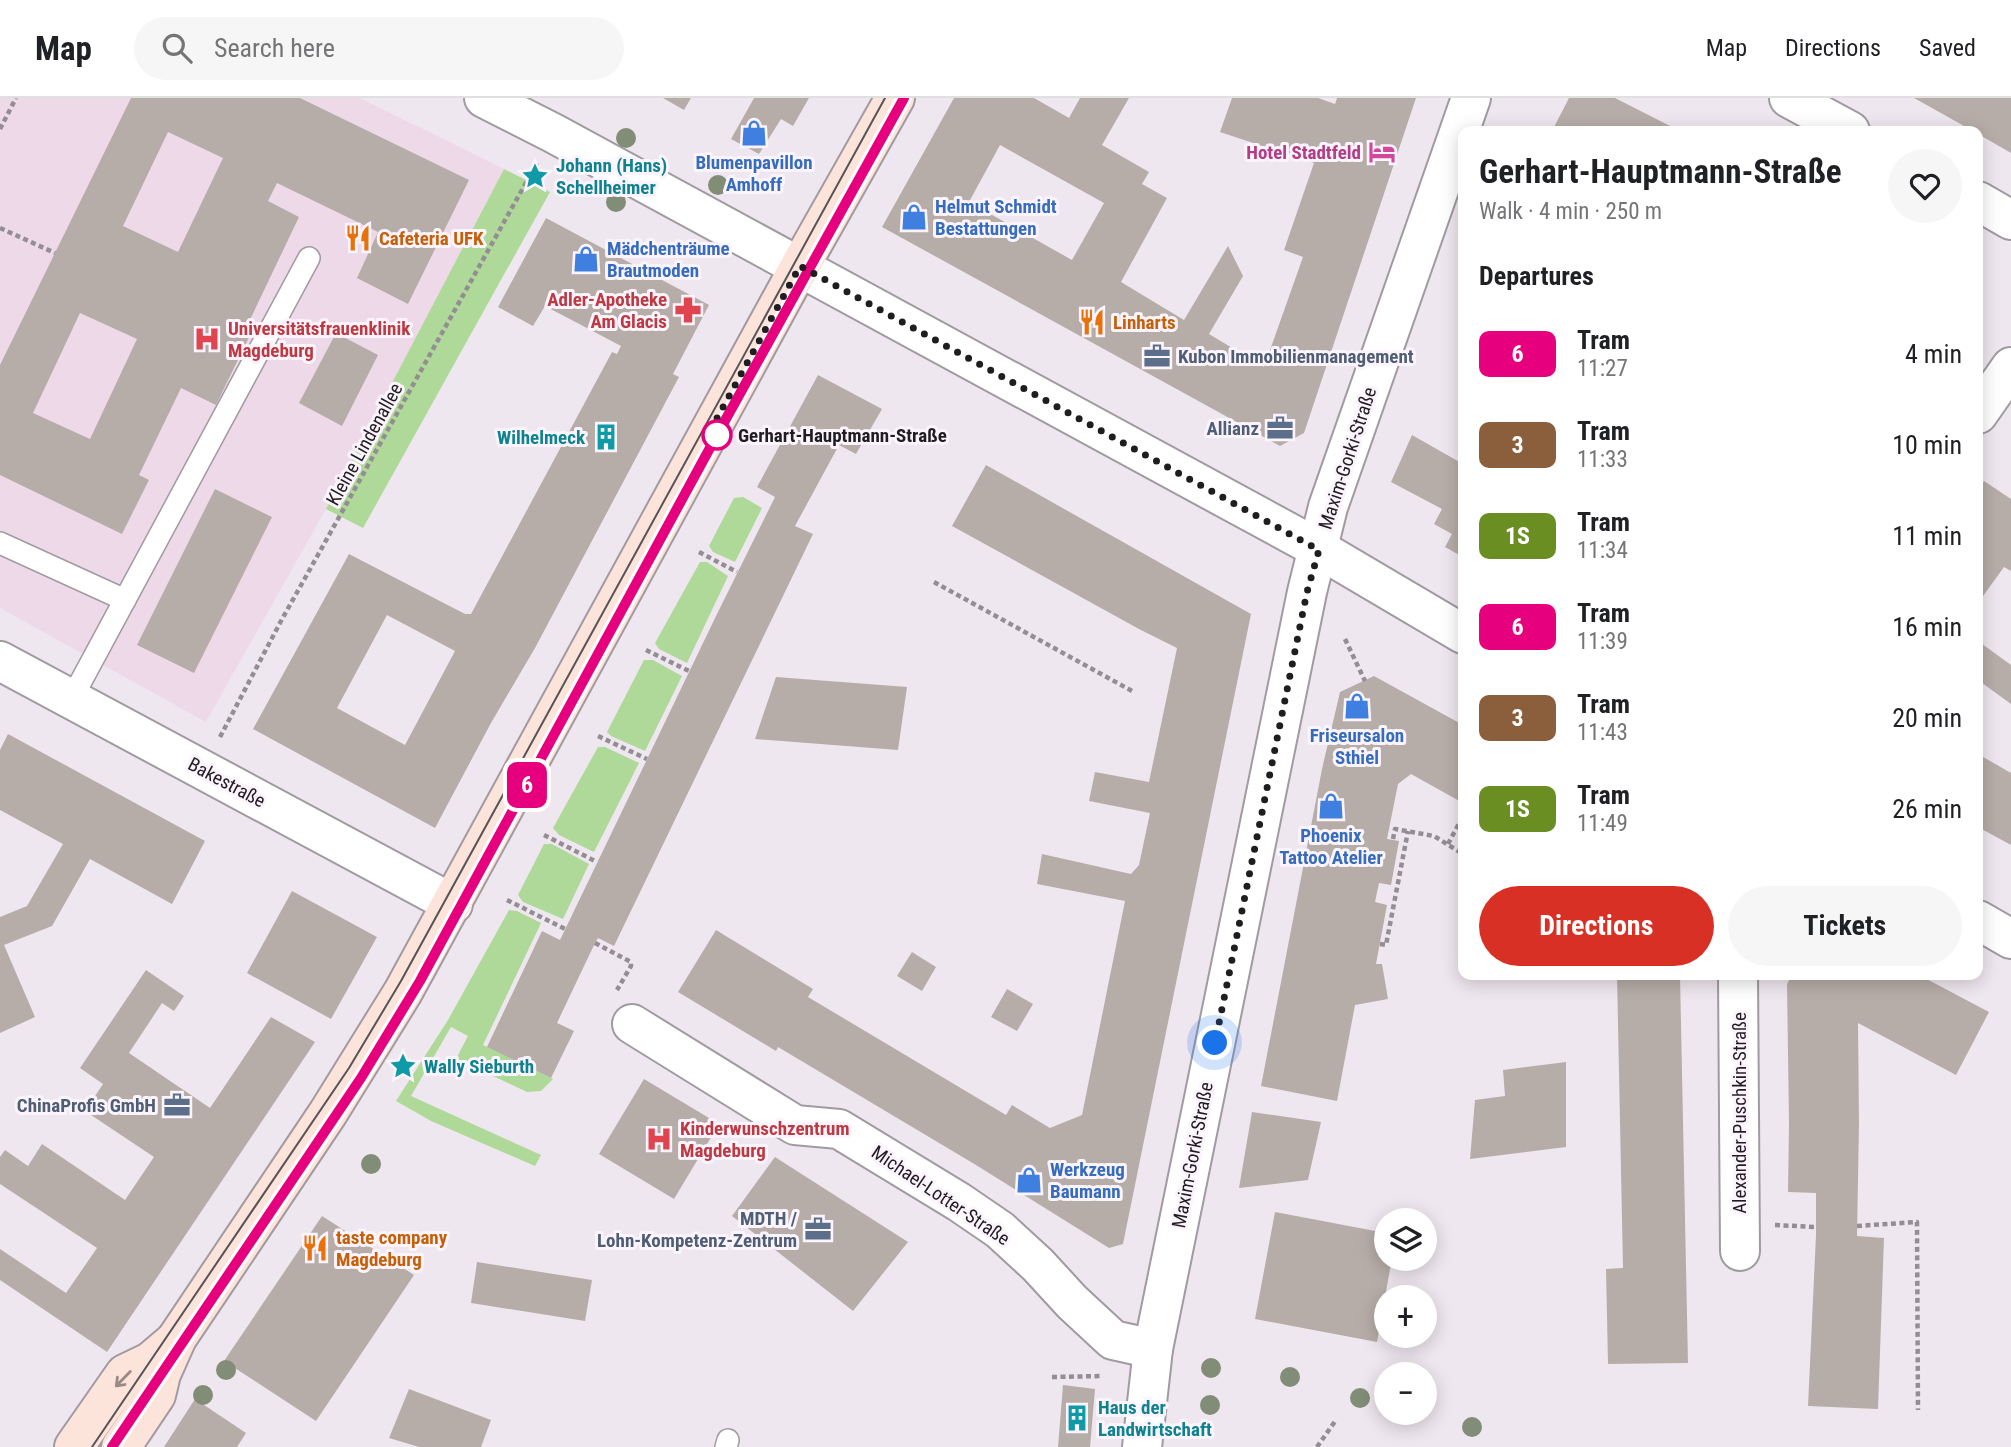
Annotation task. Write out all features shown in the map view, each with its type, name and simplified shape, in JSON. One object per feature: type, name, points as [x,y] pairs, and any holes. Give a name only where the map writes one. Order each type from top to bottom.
[{"type":"street","points":[[484,98],[800,266],[1319,550],[1458,631]]},
{"type":"street","points":[[121,1447],[156,1395],[161,1374],[177,1338],[371,1046],[453,904],[800,266],[895,98]]},
{"type":"street","name":"Maxim-Gorki-Straße","points":[[1461,126],[1471,98]]},
{"type":"street","points":[[1789,98],[1841,126]]},
{"type":"street","name":"Maxim-Gorki-Straße","points":[[1142,1447],[1153,1349],[1307,592],[1328,507],[1458,135]]},
{"type":"street","points":[[1983,204],[2011,220]]},
{"type":"street","points":[[1983,407],[2011,367]]},
{"type":"street","name":"Bakestraße","points":[[0,661],[453,904]]},
{"type":"street","points":[[1983,923],[2011,939]]},
{"type":"street","name":"Alexander-Puschkin-Straße","points":[[1738,980],[1740,1251]]},
{"type":"street","name":"Michael-Lotter-Straße","points":[[632,1024],[795,1125],[839,1129],[959,1202],[1000,1230],[1112,1340],[1153,1349]]},
{"type":"street","points":[[74,1447],[125,1374],[150,1362],[177,1338]]},
{"type":"lane","points":[[72,698],[309,258]]},
{"type":"lane","points":[[0,543],[125,600]]},
{"type":"path","points":[[0,129],[16,98]]},
{"type":"path","name":"Kleine Lindenallee","points":[[222,733],[294,597],[553,133]]},
{"type":"path","points":[[0,228],[55,253]]},
{"type":"path","points":[[699,552],[737,572]]},
{"type":"path","points":[[934,582],[1132,691]]},
{"type":"path","points":[[1345,639],[1365,681]]},
{"type":"path","points":[[646,650],[689,671]]},
{"type":"path","points":[[598,736],[646,759]]},
{"type":"path","points":[[1448,844],[1458,825]]},
{"type":"path","points":[[1393,839],[1395,829],[1408,831],[1434,836],[1458,851]]},
{"type":"path","points":[[1380,944],[1386,945],[1408,831]]},
{"type":"path","points":[[544,835],[597,862]]},
{"type":"path","points":[[508,900],[565,929]]},
{"type":"path","points":[[595,943],[631,962],[609,1004],[632,1024]]},
{"type":"path","points":[[1857,1226],[1917,1222],[1919,1410]]},
{"type":"path","points":[[1052,1377],[1110,1376]]},
{"type":"path","points":[[1317,1447],[1336,1420]]},
{"type":"shaded area","name":"Universitätsfrauenklinik Magdeburg","points":[[0,98],[360,98],[504,169],[326,509],[206,722],[0,608]]},
{"type":"green space","points":[[504,169],[550,192],[363,528],[326,509]]},
{"type":"green space","points":[[743,497],[762,508],[735,562],[713,552],[709,546],[734,498]]},
{"type":"green space","points":[[700,562],[707,562],[728,576],[687,663],[659,649],[655,643]]},
{"type":"green space","points":[[644,660],[653,660],[682,676],[645,751],[607,732]]},
{"type":"green space","points":[[598,747],[605,747],[639,763],[594,852],[559,835],[553,828]]},
{"type":"green space","points":[[544,844],[552,844],[589,864],[563,919],[523,902],[518,895]]},
{"type":"green space","points":[[509,910],[541,923],[483,1045],[553,1079],[541,1091],[527,1092],[459,1060],[458,1055],[468,1036],[451,1027],[411,1096],[541,1155],[535,1166],[431,1121],[396,1101],[448,1020]]},
{"type":"building","points":[[131,98],[300,98],[469,180],[408,304],[357,278],[378,232],[277,183],[268,201],[299,217],[247,326],[253,329],[216,405],[181,388],[139,475],[149,480],[122,534],[0,475],[0,365]],"holes":[[[168,132],[223,158],[178,252],[123,226]],[[80,313],[137,339],[90,439],[33,413]]]},
{"type":"building","points":[[663,98],[691,98],[684,110]]},
{"type":"building","name":"Blumenpavillon Amhoff","points":[[754,98],[809,98],[793,126],[781,119],[759,154],[731,139]]},
{"type":"building","points":[[954,98],[1034,98],[1069,118],[1080,98],[1129,98],[1102,145],[1149,172],[1142,184],[1167,198],[1121,282],[1184,320],[1228,246],[1243,276],[1209,334],[1264,367],[1303,257],[1284,250],[1314,163],[1220,132],[1232,98],[1318,98],[1335,104],[1337,98],[1416,98],[1304,433],[1280,446],[882,227]],"holes":[[[1000,145],[1104,203],[1072,260],[969,202]]]},
{"type":"building","points":[[1569,98],[1615,98],[1670,126],[1555,126]]},
{"type":"building","points":[[1914,98],[2011,98],[2011,153],[1983,137],[1983,126],[1964,126]]},
{"type":"building","points":[[546,218],[709,305],[673,374],[679,377],[535,648],[435,828],[253,729],[349,554],[465,614],[471,614],[612,352],[617,354],[621,346],[545,306],[533,326],[498,307]],"holes":[[[387,615],[455,651],[405,745],[337,708]]]},
{"type":"building","points":[[336,333],[378,355],[342,426],[299,403]]},
{"type":"building","points":[[818,375],[882,409],[856,454],[839,445],[795,526],[813,534],[614,946],[598,938],[595,943],[557,1023],[574,1031],[551,1078],[487,1047],[542,931],[560,940],[775,497],[757,487]]},
{"type":"building","points":[[1412,435],[1458,461],[1458,554],[1445,547],[1452,534],[1434,524],[1442,509],[1391,482]]},
{"type":"building","points":[[986,465],[1251,614],[1123,1244],[1109,1248],[778,1047],[776,1051],[678,992],[716,930],[813,989],[808,997],[1006,1115],[1012,1105],[1050,1128],[1082,1115],[1125,901],[1037,884],[1042,854],[1131,874],[1139,865],[1150,813],[1089,801],[1095,772],[1149,782],[1177,648],[952,526]]},
{"type":"building","points":[[1983,483],[2011,499],[2011,571],[2004,567],[1983,596]]},
{"type":"building","points":[[215,489],[272,517],[194,673],[137,645]]},
{"type":"building","points":[[1983,645],[2011,665],[2011,704],[1983,684]]},
{"type":"building","points":[[1374,676],[1458,722],[1458,800],[1411,774],[1398,784],[1387,839],[1399,841],[1391,885],[1379,883],[1375,902],[1387,905],[1376,964],[1382,964],[1388,999],[1355,1005],[1337,1101],[1261,1086],[1322,769],[1340,692]]},
{"type":"building","points":[[776,677],[907,687],[898,750],[755,739]]},
{"type":"building","points":[[8,734],[205,841],[172,904],[90,859],[52,926],[4,945],[35,1017],[0,1033],[0,917],[27,906],[63,844],[0,810],[0,750]]},
{"type":"building","points":[[1983,757],[2011,773],[2011,845],[1983,830]]},
{"type":"building","points":[[292,891],[377,937],[331,1019],[247,973]]},
{"type":"building","points":[[912,952],[936,967],[922,991],[897,976]]},
{"type":"building","points":[[146,970],[184,996],[174,1011],[162,1003],[129,1053],[210,1108],[271,1017],[315,1042],[107,1352],[0,1280],[0,1249],[66,1293],[97,1248],[0,1184],[0,1157],[5,1150],[28,1166],[42,1144],[125,1200],[154,1157],[85,1111],[103,1084],[80,1068]]},
{"type":"building","points":[[1617,980],[1680,980],[1688,1363],[1608,1364],[1606,1269],[1623,1268]]},
{"type":"building","points":[[1789,980],[1928,980],[1989,1012],[1956,1075],[1858,1023],[1857,1236],[1884,1238],[1878,1409],[1808,1406],[1816,1193],[1788,1192],[1787,984]]},
{"type":"building","points":[[1007,989],[1033,1004],[1017,1031],[991,1017]]},
{"type":"building","points":[[1566,1062],[1566,1147],[1470,1159],[1475,1100],[1505,1096],[1503,1070]]},
{"type":"building","name":"Kinderwunschzentrum Magdeburg","points":[[644,1079],[719,1124],[674,1199],[599,1154]]},
{"type":"building","points":[[1252,1112],[1321,1122],[1308,1180],[1239,1188]]},
{"type":"building","name":"MDTH / Lohn-Kompetenz-Zentrum","points":[[775,1157],[908,1242],[853,1311],[732,1216]]},
{"type":"building","points":[[1275,1212],[1374,1231],[1374,1271],[1390,1271],[1387,1285],[1374,1285],[1374,1341],[1255,1319]]},
{"type":"building","points":[[322,1216],[414,1275],[316,1421],[224,1361]]},
{"type":"building","points":[[477,1262],[592,1280],[585,1321],[471,1303]]},
{"type":"building","name":"Haus der Landwirtschaft","points":[[1063,1385],[1095,1389],[1090,1447],[1058,1447]]},
{"type":"building","points":[[409,1389],[491,1420],[481,1447],[419,1447],[389,1438]]},
{"type":"building","points":[[195,1399],[246,1433],[237,1447],[164,1447]]},
{"type":"tram line","points":[[92,1447],[349,1068],[401,981],[885,98]]},
{"type":"tram line","points":[[112,1447],[361,1078],[420,981],[904,98]]},
{"type":"tram line","name":"6","points":[[112,1447],[361,1078],[420,981],[904,98]]},
{"type":"place","name":"Blumenpavillon Amhoff","points":[[754,133]]},
{"type":"place","name":"Hotel Stadtfeld","points":[[1382,152]]},
{"type":"place","name":"Johann (Hans) Schellheimer","points":[[535,176]]},
{"type":"place","name":"Helmut Schmidt Bestattungen","points":[[914,217]]},
{"type":"place","name":"Cafeteria UFK","points":[[358,238]]},
{"type":"place","name":"Mädchenträume Brautmoden","points":[[586,259]]},
{"type":"place","name":"Adler-Apotheke Am Glacis","points":[[688,310]]},
{"type":"place","name":"Linharts","points":[[1092,322]]},
{"type":"place","name":"Universitätsfrauenklinik Magdeburg","points":[[207,339]]},
{"type":"place","name":"Kubon Immobilienmanagement","points":[[1157,356]]},
{"type":"place","name":"Allianz","points":[[1280,428]]},
{"type":"place","name":"Gerhart-Hauptmann-Straße","points":[[717,435]]},
{"type":"place","name":"Wilhelmeck","points":[[606,437]]},
{"type":"place","name":"Friseursalon Sthiel","points":[[1357,706]]},
{"type":"place","name":"Phoenix Tattoo Atelier","points":[[1331,806]]},
{"type":"place","name":"Wally Sieburth","points":[[403,1066]]},
{"type":"place","name":"ChinaProfis GmbH","points":[[177,1105]]},
{"type":"place","name":"Kinderwunschzentrum Magdeburg","points":[[659,1139]]},
{"type":"place","name":"Werkzeug Baumann","points":[[1029,1180]]},
{"type":"place","name":"MDTH / Lohn-Kompetenz-Zentrum","points":[[818,1229]]},
{"type":"place","name":"taste company Magdeburg","points":[[315,1248]]},
{"type":"place","name":"Haus der Landwirtschaft","points":[[1077,1418]]},
{"type":"route","points":[[717,435],[709,433],[800,266],[1319,550],[1307,592],[1215,1043]]}]
